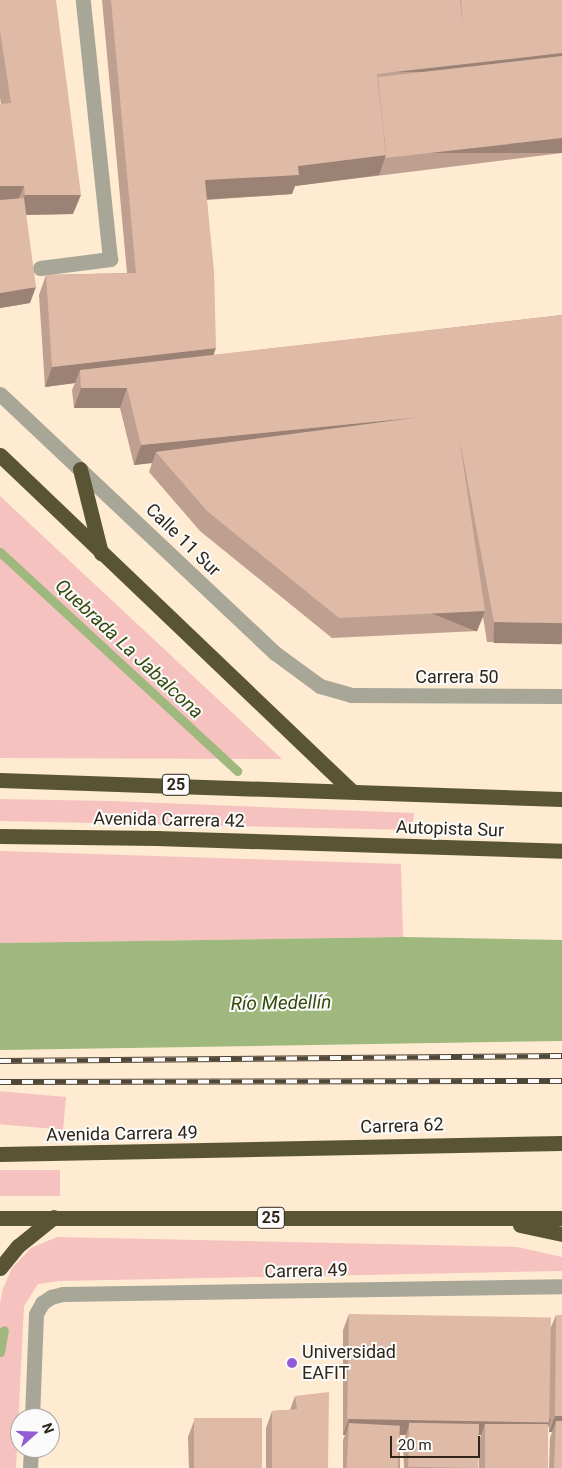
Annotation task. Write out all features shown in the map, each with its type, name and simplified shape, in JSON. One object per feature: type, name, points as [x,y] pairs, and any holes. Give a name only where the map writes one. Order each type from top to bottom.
[{"type":"highway","points":[[0,455],[351,791]]},
{"type":"highway","points":[[80,469],[101,553]]},
{"type":"highway","name":"Avenida Carrera 42","points":[[0,780],[351,791]]},
{"type":"highway","name":"Autopista Sur","points":[[351,791],[562,799]]},
{"type":"highway","name":"Avenida Carrera 42","points":[[0,836],[336,844]]},
{"type":"highway","name":"Autopista Sur","points":[[336,844],[562,851]]},
{"type":"highway","name":"Carrera 62","points":[[244,1152],[399,1144],[562,1143]]},
{"type":"highway","name":"Avenida Carrera 49","points":[[0,1154],[244,1152]]},
{"type":"highway","name":"25","points":[[0,1218],[562,1218]]},
{"type":"highway","points":[[0,1268],[18,1246],[54,1218]]},
{"type":"highway","points":[[489,1219],[562,1234]]},
{"type":"street","points":[[40,268],[110,258],[83,0]]},
{"type":"street","name":"Calle 11 Sur","points":[[0,394],[299,674],[320,686],[352,695]]},
{"type":"street","name":"Carrera 50","points":[[352,695],[562,696]]},
{"type":"street","name":"Carrera 49","points":[[32,1408],[36,1314],[42,1303],[51,1297],[63,1294],[562,1286]]},
{"type":"shaded area","points":[[0,496],[282,759],[0,758]]},
{"type":"shaded area","points":[[0,799],[110,801],[414,813],[412,830],[0,821]]},
{"type":"shaded area","points":[[0,851],[401,864],[403,937],[0,943]]},
{"type":"shaded area","points":[[0,1091],[66,1097],[63,1130],[0,1124]]},
{"type":"shaded area","points":[[0,1170],[60,1170],[60,1196],[0,1196]]},
{"type":"shaded area","points":[[57,1237],[517,1247],[562,1257],[562,1271],[60,1281],[38,1284],[24,1306],[19,1408],[10,1408],[10,1458],[16,1458],[16,1468],[0,1468],[0,1303],[3,1289],[12,1268],[31,1248]]},
{"type":"water","name":"Río Medellín","points":[[403,937],[562,940],[562,1041],[0,1050],[0,943]]},
{"type":"building","points":[[0,0],[56,0],[81,195],[25,195],[24,186],[0,186],[0,104],[11,103],[0,31]]},
{"type":"building","points":[[111,0],[460,0],[463,27],[461,0],[562,0],[562,53],[377,74],[386,155],[298,166],[299,175],[205,180],[214,271],[216,348],[52,367],[46,275],[136,273]]},
{"type":"building","points":[[562,56],[562,138],[385,158],[378,77]]},
{"type":"building","points":[[24,198],[36,287],[0,293],[0,200]]},
{"type":"building","points":[[562,315],[562,623],[494,622],[459,436],[485,611],[339,618],[207,511],[156,452],[421,417],[141,445],[127,388],[81,388],[80,370]]},
{"type":"building","points":[[349,1314],[551,1318],[549,1423],[347,1419]]},
{"type":"building","points":[[556,1315],[562,1315],[562,1416],[555,1416]]},
{"type":"building","points":[[329,1392],[328,1468],[272,1468],[272,1411],[297,1409],[295,1396]]},
{"type":"building","points":[[194,1418],[262,1418],[262,1468],[194,1468]]},
{"type":"building","points":[[556,1421],[562,1421],[562,1468],[554,1468]]},
{"type":"building","points":[[349,1423],[400,1426],[398,1468],[347,1468]]},
{"type":"building","points":[[409,1423],[479,1424],[478,1468],[408,1467]]},
{"type":"building","points":[[485,1424],[548,1424],[548,1468],[485,1468]]},
{"type":"waterway","name":"Quebrada La Jabalcona","points":[[0,552],[237,771]]},
{"type":"waterway","points":[[0,1352],[4,1330]]},
{"type":"railway","points":[[0,1061],[562,1056]]},
{"type":"railway","points":[[0,1082],[562,1081]]},
{"type":"place","name":"Universidad EAFIT","points":[[292,1363]]}]
